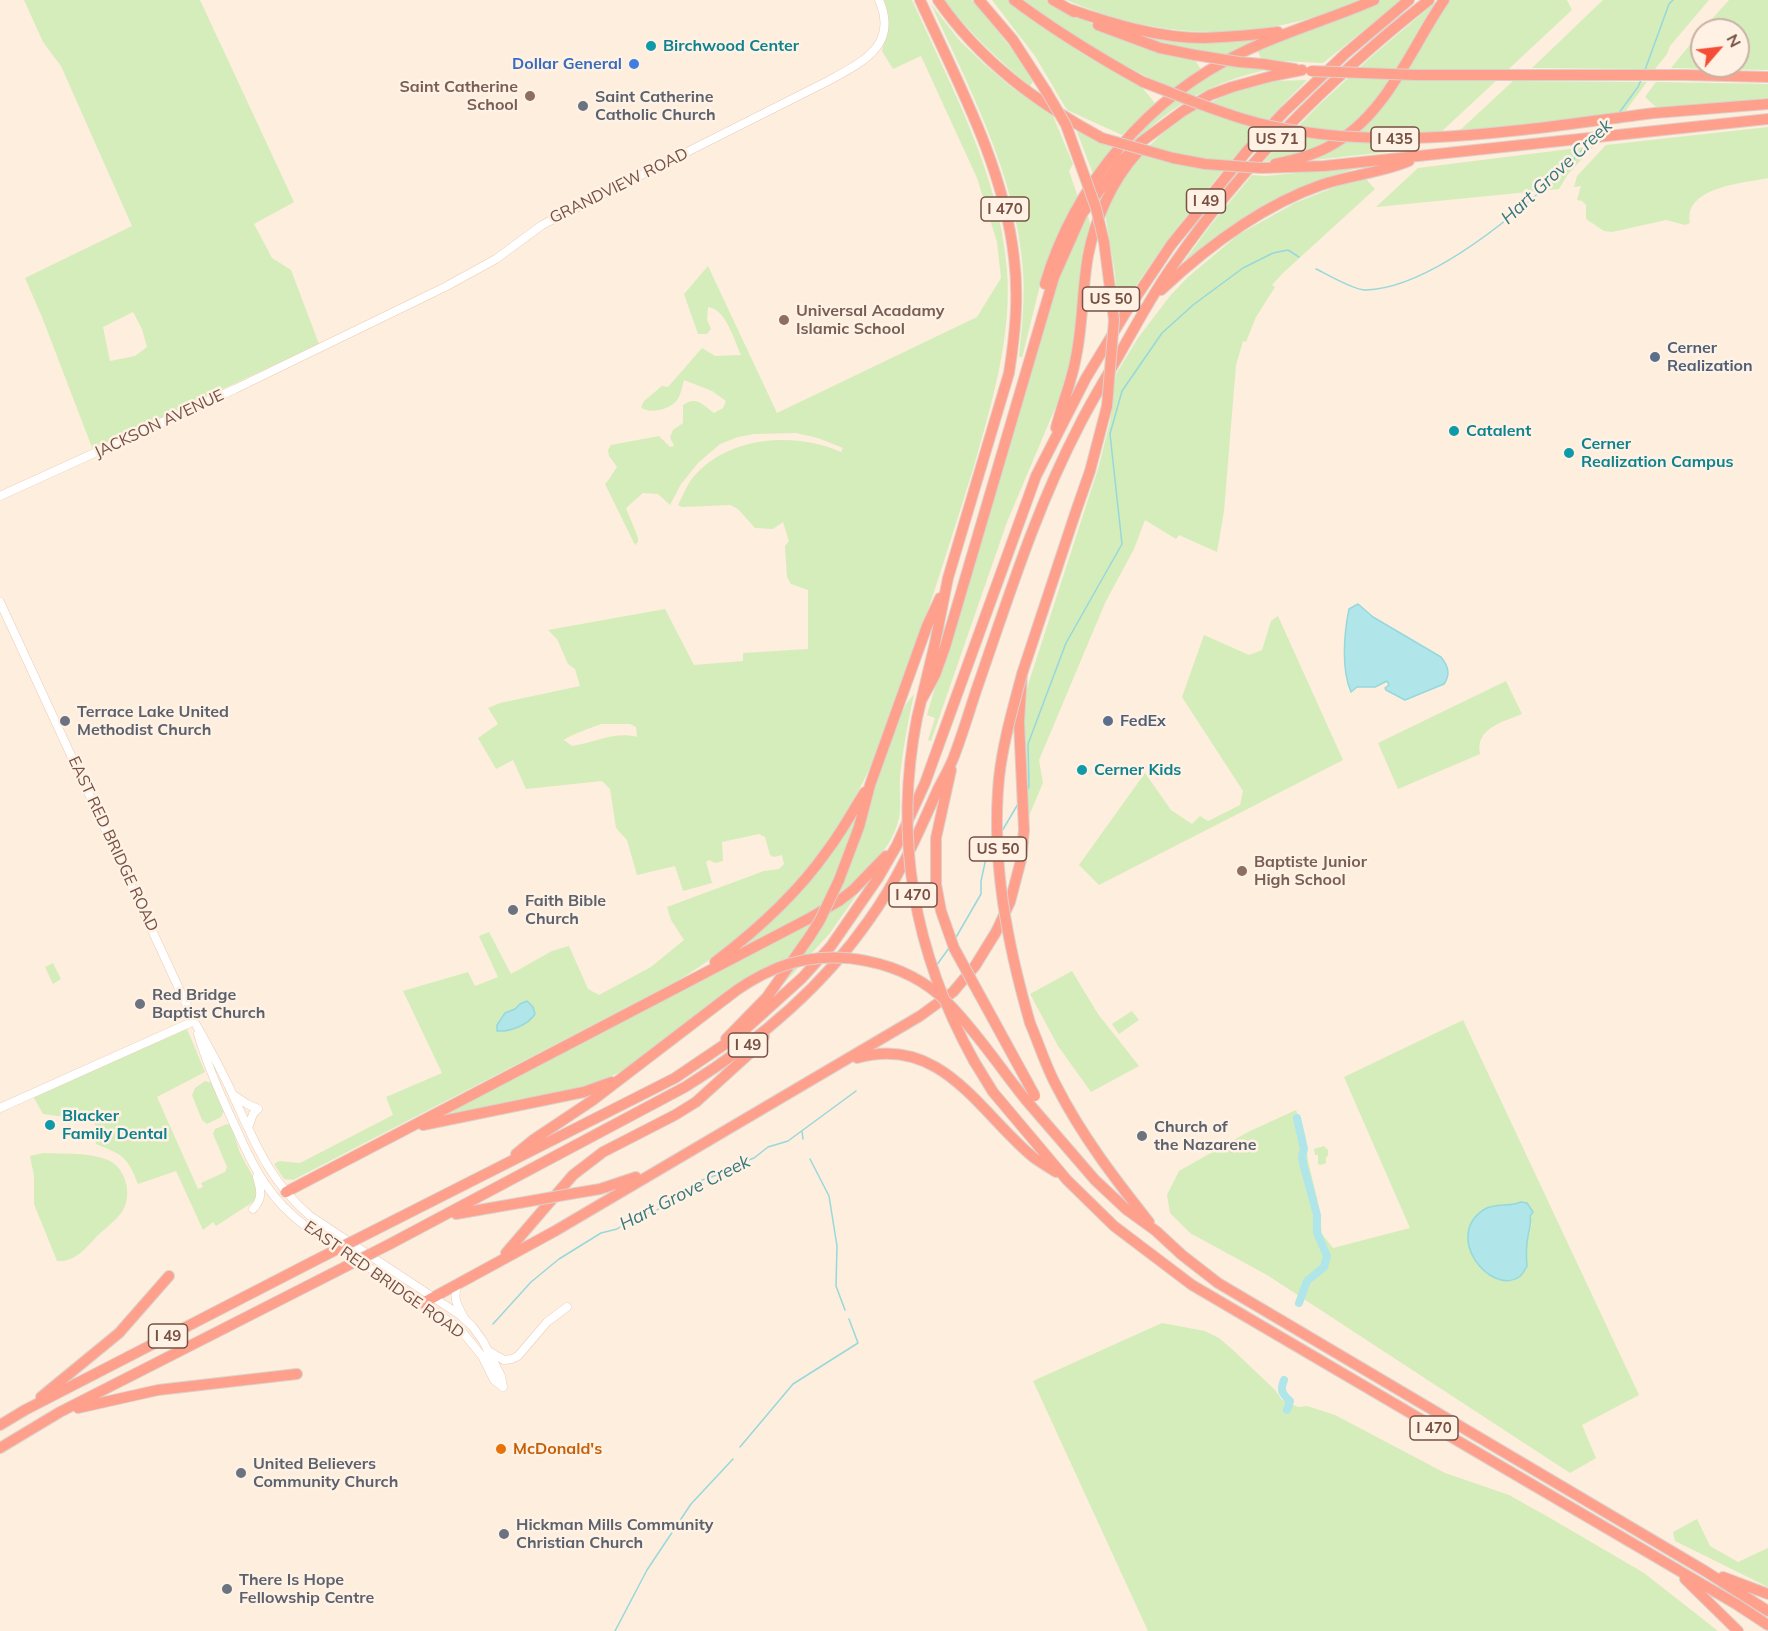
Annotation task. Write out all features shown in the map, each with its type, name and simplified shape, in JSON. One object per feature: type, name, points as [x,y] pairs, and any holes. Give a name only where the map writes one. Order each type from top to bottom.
[{"type":"highway","name":"I 470","points":[[920,0],[990,157],[1002,196],[1014,259],[1016,300],[1014,340],[1009,373],[948,578],[936,643],[910,752],[906,807],[912,889],[932,968],[962,1039],[993,1092],[1067,1180],[1114,1226],[1192,1285],[1736,1604],[1768,1625]]},
{"type":"highway","name":"I 435","points":[[938,0],[954,24],[982,55],[1031,95],[1064,117],[1102,138],[1173,158],[1205,164],[1262,168],[1324,166],[1768,118]]},
{"type":"highway","name":"US 50","points":[[979,0],[1013,40],[1066,125],[1096,208],[1104,242],[1114,320],[1107,406],[1089,471],[1026,659],[1005,739],[999,778],[998,848],[1001,894],[1007,933],[1030,1023],[1055,1085],[1073,1118],[1103,1163],[1156,1231]]},
{"type":"highway","name":"I 435","points":[[1014,0],[1066,37],[1143,82],[1216,110],[1259,123],[1324,134],[1410,140],[1460,137],[1655,113],[1768,104]]},
{"type":"highway","points":[[1053,0],[1088,21],[1160,48],[1307,71],[1416,75],[1768,77]]},
{"type":"highway","points":[[1016,402],[1017,386],[1051,264],[1065,230],[1102,170],[1142,123],[1188,85],[1240,53],[1290,31],[1374,0]]},
{"type":"highway","name":"I 49","points":[[0,1425],[312,1262],[675,1078],[740,1034],[802,978],[831,946],[878,878],[897,845],[925,783],[1036,476],[1086,378],[1126,312],[1171,245],[1247,151],[1345,54],[1410,0]]},
{"type":"highway","name":"US 71","points":[[1150,301],[1174,263],[1201,227],[1262,154],[1296,118],[1363,55],[1429,0]]},
{"type":"highway","points":[[1262,168],[1326,148],[1357,127],[1389,91],[1444,0]]},
{"type":"highway","points":[[1070,9],[1099,20],[1174,35],[1203,38],[1290,31]]},
{"type":"highway","points":[[921,700],[935,675],[945,647],[1054,277],[1082,214],[1121,161],[1141,142],[1183,111],[1210,95],[1252,81],[1307,71]]},
{"type":"highway","points":[[1052,442],[1076,357],[1088,256],[1100,214],[1110,193],[1134,157],[1158,130]]},
{"type":"highway","points":[[1150,301],[1211,248],[1253,218],[1319,185],[1348,176],[1397,166],[1420,156]]},
{"type":"highway","name":"I 49","points":[[0,1448],[60,1412],[390,1244],[685,1087],[720,1066],[790,1010],[846,951],[870,919],[919,834],[952,760],[1029,537],[1079,425],[1150,301]]},
{"type":"highway","points":[[715,1050],[766,997],[810,936],[825,910],[859,827],[870,785],[927,626],[948,578]]},
{"type":"highway","points":[[423,1303],[555,1231],[920,1017],[952,992],[975,966],[996,932],[1010,902],[1021,860],[1024,830],[1019,722],[1022,674]]},
{"type":"highway","points":[[952,760],[949,785],[936,838],[936,884],[941,912],[954,948],[1030,1098]]},
{"type":"highway","points":[[696,976],[771,916],[827,852],[870,785]]},
{"type":"highway","points":[[286,1192],[839,901],[853,890],[897,845]]},
{"type":"highway","points":[[502,1166],[533,1140],[566,1120],[725,999],[757,978],[777,968],[802,961],[844,958],[888,966],[921,982],[947,1002],[1030,1098],[1059,1139],[1095,1180],[1127,1210],[1156,1231]]},
{"type":"highway","points":[[497,1261],[523,1235],[573,1175],[603,1152],[696,1102],[760,1044],[769,1028]]},
{"type":"highway","points":[[842,1062],[885,1054],[906,1055],[924,1060],[951,1076],[1033,1157],[1067,1180]]},
{"type":"highway","points":[[396,1134],[453,1117],[584,1092],[621,1079]]},
{"type":"highway","points":[[438,1219],[473,1210],[600,1189],[654,1172]]},
{"type":"highway","name":"I 470","points":[[1156,1231],[1218,1283],[1260,1310],[1705,1571],[1768,1611]]},
{"type":"highway","points":[[25,1410],[119,1333],[169,1276]]},
{"type":"highway","points":[[60,1412],[158,1390],[297,1374]]},
{"type":"highway","points":[[1677,1570],[1738,1631]]},
{"type":"highway","points":[[1705,1571],[1746,1584],[1768,1594]]},
{"type":"main road","name":"GRANDVIEW ROAD","points":[[318,350],[445,288],[496,259],[542,225],[862,62],[874,52],[883,36],[885,16],[879,0]]},
{"type":"main road","name":"JACKSON AVENUE","points":[[0,496],[97,454],[318,350]]},
{"type":"main road","name":"EAST RED BRIDGE ROAD","points":[[0,602],[194,1021],[267,1167],[286,1192],[310,1216],[434,1297],[472,1326],[489,1351],[501,1376],[502,1387],[494,1380],[482,1356],[460,1329],[308,1228],[291,1214],[267,1187],[249,1156],[225,1104],[206,1060],[194,1021]]},
{"type":"main road","points":[[0,1108],[194,1021]]},
{"type":"main road","points":[[233,1095],[258,1108],[253,1114],[250,1131]]},
{"type":"main road","points":[[225,1104],[241,1113]]},
{"type":"main road","points":[[230,1115],[239,1119],[250,1131]]},
{"type":"main road","points":[[249,1156],[261,1190],[258,1203],[253,1209]]},
{"type":"main road","points":[[458,1283],[455,1299],[465,1320]]},
{"type":"main road","points":[[489,1351],[504,1360],[515,1358],[547,1322],[567,1307]]},
{"type":"green space","points":[[24,0],[200,0],[294,202],[254,224],[272,258],[291,270],[319,344],[93,450],[25,278],[132,226],[61,66],[43,42]],"holes":[[[133,312],[142,329],[147,347],[135,356],[110,361],[103,327]]]},
{"type":"green space","points":[[884,0],[912,0],[971,131],[984,165],[1002,234],[1008,295],[1004,345],[974,466],[897,699],[877,752],[852,804],[821,851],[785,895],[743,934],[698,968],[674,983],[293,1180],[284,1179],[274,1164],[279,1161],[300,1163],[393,1115],[386,1097],[442,1073],[403,991],[468,972],[475,986],[498,977],[479,936],[489,932],[511,974],[552,951],[569,946],[588,989],[599,995],[651,967],[684,940],[671,920],[667,907],[764,871],[779,869],[784,864],[782,855],[774,857],[770,855],[765,837],[759,834],[722,842],[723,861],[715,863],[709,860],[706,862],[712,883],[683,891],[675,866],[637,875],[627,840],[616,828],[610,789],[602,781],[526,789],[513,760],[496,769],[478,738],[498,724],[488,708],[500,703],[580,686],[575,669],[568,664],[557,639],[548,630],[665,609],[694,665],[743,661],[743,653],[808,649],[808,590],[791,584],[787,577],[785,546],[789,541],[783,522],[773,529],[755,528],[738,509],[730,505],[682,507],[678,505],[694,476],[711,461],[728,451],[765,441],[785,440],[823,446],[841,452],[843,448],[818,438],[796,433],[754,434],[720,444],[698,463],[681,484],[670,505],[658,494],[643,493],[626,508],[638,538],[635,545],[605,484],[617,467],[609,456],[608,450],[611,445],[659,436],[670,447],[674,446],[670,437],[673,430],[683,423],[683,405],[695,401],[714,413],[723,408],[726,401],[712,391],[684,380],[678,398],[670,406],[654,411],[641,407],[644,401],[662,386],[668,387],[702,348],[715,356],[741,355],[725,319],[714,309],[708,307],[707,320],[711,329],[707,334],[698,334],[684,294],[708,266],[777,413],[977,317],[1001,278],[997,242],[977,178],[921,56],[893,69],[882,51],[887,26]],"holes":[[[601,724],[630,724],[636,727],[637,737],[613,736],[572,746],[564,740]]]},
{"type":"green space","points":[[944,0],[972,0],[1016,54],[1033,82],[1030,86],[985,46]]},
{"type":"green space","points":[[992,0],[1010,0],[1086,56],[1139,84],[1155,103],[1122,135],[1067,110],[1035,56]]},
{"type":"green space","points":[[1024,0],[1046,0],[1119,36],[1194,58],[1201,70],[1173,89],[1096,49],[1059,26]]},
{"type":"green space","points":[[1067,0],[1361,0],[1291,23],[1263,28],[1206,32],[1149,26],[1094,11]]},
{"type":"green space","points":[[1381,0],[1402,0],[1323,63],[1262,60],[1256,48]]},
{"type":"green space","points":[[1438,0],[1392,79],[1363,116],[1347,131],[1322,146],[1297,155],[1263,162],[1319,105]]},
{"type":"green space","points":[[1449,0],[1567,0],[1572,10],[1439,134],[1429,134],[1415,149],[1304,161],[1347,139]]},
{"type":"green space","points":[[1603,0],[1709,0],[1694,18],[1690,18],[1690,22],[1670,46],[1667,54],[1655,69],[1532,68]]},
{"type":"green space","points":[[1729,0],[1768,0],[1768,70],[1750,70],[1750,18],[1713,18]]},
{"type":"green space","points":[[931,4],[959,40],[984,64],[1010,86],[1053,116],[1073,164],[1069,171],[1078,197],[1040,285],[1022,358],[1019,356],[1023,270],[1019,235],[1011,200],[989,134]]},
{"type":"green space","points":[[1139,32],[1268,36],[1223,56],[1166,44],[1138,35]]},
{"type":"green space","points":[[1690,45],[1690,68],[1671,68]]},
{"type":"green space","points":[[1226,63],[1276,68],[1228,81],[1199,94],[1158,121],[1124,153],[1112,161],[1145,123]]},
{"type":"green space","points":[[1307,80],[1255,134],[1206,191],[1118,313],[1115,273],[1105,214],[1126,175],[1147,148],[1191,112],[1230,93],[1275,81]]},
{"type":"green space","points":[[1513,81],[1647,82],[1624,113],[1458,132]]},
{"type":"green space","points":[[1656,82],[1768,84],[1768,98],[1658,109],[1645,97]]},
{"type":"green space","points":[[1768,127],[1768,178],[1731,185],[1705,194],[1696,201],[1690,211],[1690,223],[1685,225],[1666,220],[1612,232],[1604,231],[1586,219],[1586,205],[1577,200],[1581,186],[1574,187],[1577,176],[1606,145]]},
{"type":"green space","points":[[1076,129],[1113,146],[1093,174]]},
{"type":"green space","points":[[1594,146],[1568,174],[1559,189],[1376,207],[1418,168]]},
{"type":"green space","points":[[1365,166],[1313,183],[1266,204],[1223,232],[1180,267],[1252,175],[1266,176]]},
{"type":"green space","points":[[1366,179],[1375,189],[1272,285],[1275,287],[1256,317],[1246,342],[1243,341],[1236,365],[1224,511],[1217,552],[1179,535],[1176,539],[1145,520],[1134,549],[1105,603],[1039,760],[1043,783],[1028,818],[1023,725],[1027,688],[1098,469],[1110,422],[1116,374],[1138,338],[1170,296],[1188,277],[1238,235],[1295,203],[1340,185]]},
{"type":"green space","points":[[1087,212],[1091,228],[1073,350],[1059,399],[1007,522],[931,741],[928,740],[935,718],[927,715],[940,670],[1057,279]]},
{"type":"green space","points":[[1278,616],[1343,760],[1099,885],[1079,865],[1145,773],[1171,810],[1192,824],[1200,816],[1208,821],[1240,805],[1243,791],[1182,697],[1204,635],[1249,655],[1262,650],[1271,621]]},
{"type":"green space","points":[[1506,681],[1522,714],[1499,723],[1486,732],[1480,745],[1480,754],[1398,789],[1378,743]]},
{"type":"green space","points":[[914,694],[901,766],[899,817],[894,834],[872,866],[834,900],[901,714]]},
{"type":"green space","points":[[863,799],[840,868],[822,908],[722,960],[786,905]]},
{"type":"green space","points":[[867,880],[830,933],[776,992],[829,910]]},
{"type":"green space","points":[[816,919],[790,959],[626,1069],[604,1079],[558,1093],[438,1116]]},
{"type":"green space","points":[[53,963],[61,979],[53,984],[45,967]]},
{"type":"green space","points":[[1072,971],[1098,1014],[1139,1066],[1091,1092],[1058,1046],[1030,994]]},
{"type":"green space","points":[[1132,1011],[1139,1020],[1119,1034],[1112,1024]]},
{"type":"green space","points":[[1463,1020],[1639,1395],[1582,1425],[1596,1458],[1570,1473],[1267,1275],[1190,1233],[1170,1213],[1167,1195],[1179,1171],[1248,1132],[1296,1110],[1305,1134],[1322,1234],[1333,1248],[1410,1228],[1344,1077]],"holes":[[[1515,1205],[1532,1224],[1526,1245],[1527,1266],[1487,1208]]]},
{"type":"green space","points":[[187,1029],[205,1072],[157,1097],[198,1189],[203,1187],[201,1183],[225,1172],[227,1167],[213,1134],[215,1129],[227,1124],[231,1125],[240,1153],[258,1186],[256,1200],[216,1226],[213,1222],[203,1230],[176,1171],[138,1184],[131,1167],[123,1158],[96,1144],[95,1121],[43,1114],[33,1096]]},
{"type":"green space","points":[[205,1081],[212,1083],[224,1111],[221,1117],[207,1124],[202,1120],[192,1095],[195,1088]]},
{"type":"green space","points":[[1324,1146],[1328,1150],[1328,1155],[1326,1163],[1321,1165],[1318,1164],[1318,1155],[1315,1155],[1314,1149]]},
{"type":"green space","points":[[43,1153],[101,1157],[119,1169],[126,1183],[127,1198],[122,1212],[80,1253],[64,1261],[57,1261],[34,1204],[34,1176],[30,1156]]},
{"type":"green space","points":[[1162,1323],[1205,1331],[1219,1338],[1275,1390],[1282,1400],[1298,1407],[1307,1406],[1335,1415],[1445,1473],[1509,1495],[1644,1573],[1718,1631],[1148,1631],[1033,1381]]},
{"type":"green space","points":[[1697,1519],[1710,1546],[1738,1562],[1768,1548],[1768,1587],[1675,1541],[1673,1532]]},
{"type":"water","points":[[1358,604],[1373,617],[1441,657],[1448,670],[1444,684],[1405,700],[1386,690],[1385,688],[1389,685],[1387,681],[1375,687],[1357,687],[1351,692],[1346,673],[1345,640],[1349,609]]},
{"type":"water","points":[[527,1001],[533,1007],[535,1014],[532,1018],[518,1027],[497,1031],[497,1025],[505,1013]]},
{"type":"water","points":[[1521,1202],[1527,1203],[1533,1212],[1530,1216],[1527,1266],[1519,1277],[1507,1281],[1495,1278],[1484,1271],[1475,1260],[1469,1247],[1468,1233],[1473,1220],[1485,1209]]},
{"type":"waterway","name":"Hart Grove Creek","points":[[1645,70],[1669,4],[1673,0]]},
{"type":"waterway","name":"Hart Grove Creek","points":[[1619,113],[1641,80]]},
{"type":"waterway","name":"Hart Grove Creek","points":[[1600,132],[1607,125]]},
{"type":"waterway","name":"Hart Grove Creek","points":[[1316,269],[1361,290],[1391,286],[1417,277],[1470,247],[1495,229],[1560,174],[1588,144]]},
{"type":"waterway","name":"Hart Grove Creek","points":[[1027,790],[1029,787],[1028,744],[1066,643],[1122,544],[1110,434],[1122,391],[1162,333],[1193,305],[1243,268],[1273,253],[1288,250],[1299,257]]},
{"type":"waterway","name":"Hart Grove Creek","points":[[1002,831],[1018,804]]},
{"type":"waterway","name":"Hart Grove Creek","points":[[955,939],[981,894],[986,858],[992,848]]},
{"type":"waterway","name":"Hart Grove Creek","points":[[936,966],[949,948]]},
{"type":"waterway","name":"Hart Grove Creek","points":[[493,1324],[531,1282],[559,1259],[601,1233],[617,1229],[637,1215],[655,1212],[669,1199],[690,1191],[702,1180],[754,1158],[768,1147],[788,1141],[856,1091]]},
{"type":"waterway","points":[[1297,1118],[1304,1149],[1302,1157],[1304,1167],[1317,1215],[1317,1233],[1327,1256],[1324,1267],[1307,1281],[1299,1303]]},
{"type":"waterway","name":"Hart Grove Creek","points":[[802,1131],[803,1139]]},
{"type":"waterway","points":[[810,1159],[829,1196],[837,1246],[836,1286],[845,1310]]},
{"type":"waterway","points":[[740,1447],[793,1384],[858,1343],[849,1319]]},
{"type":"waterway","points":[[1284,1380],[1282,1392],[1290,1401],[1287,1410]]},
{"type":"waterway","points":[[615,1631],[647,1570],[691,1504],[733,1459]]},
{"type":"place","name":"Birchwood Center","points":[[651,46]]},
{"type":"place","name":"Dollar General","points":[[634,64]]},
{"type":"place","name":"Saint Catherine School","points":[[530,96]]},
{"type":"place","name":"Saint Catherine Catholic Church","points":[[583,106]]},
{"type":"place","name":"Universal Acadamy Islamic School","points":[[784,320]]},
{"type":"place","name":"Cerner Realization","points":[[1655,357]]},
{"type":"place","name":"Catalent","points":[[1454,431]]},
{"type":"place","name":"Cerner Realization Campus","points":[[1569,453]]},
{"type":"place","name":"Terrace Lake United Methodist Church","points":[[65,721]]},
{"type":"place","name":"FedEx","points":[[1108,721]]},
{"type":"place","name":"Cerner Kids","points":[[1082,770]]},
{"type":"place","name":"Baptiste Junior High School","points":[[1242,871]]},
{"type":"place","name":"Faith Bible Church","points":[[513,910]]},
{"type":"place","name":"Red Bridge Baptist Church","points":[[140,1004]]},
{"type":"place","name":"Blacker Family Dental","points":[[50,1125]]},
{"type":"place","name":"Church of the Nazarene","points":[[1142,1136]]},
{"type":"place","name":"McDonald's","points":[[501,1449]]},
{"type":"place","name":"United Believers Community Church","points":[[241,1473]]},
{"type":"place","name":"Hickman Mills Community Christian Church","points":[[504,1534]]},
{"type":"place","name":"There Is Hope Fellowship Centre","points":[[227,1589]]}]
